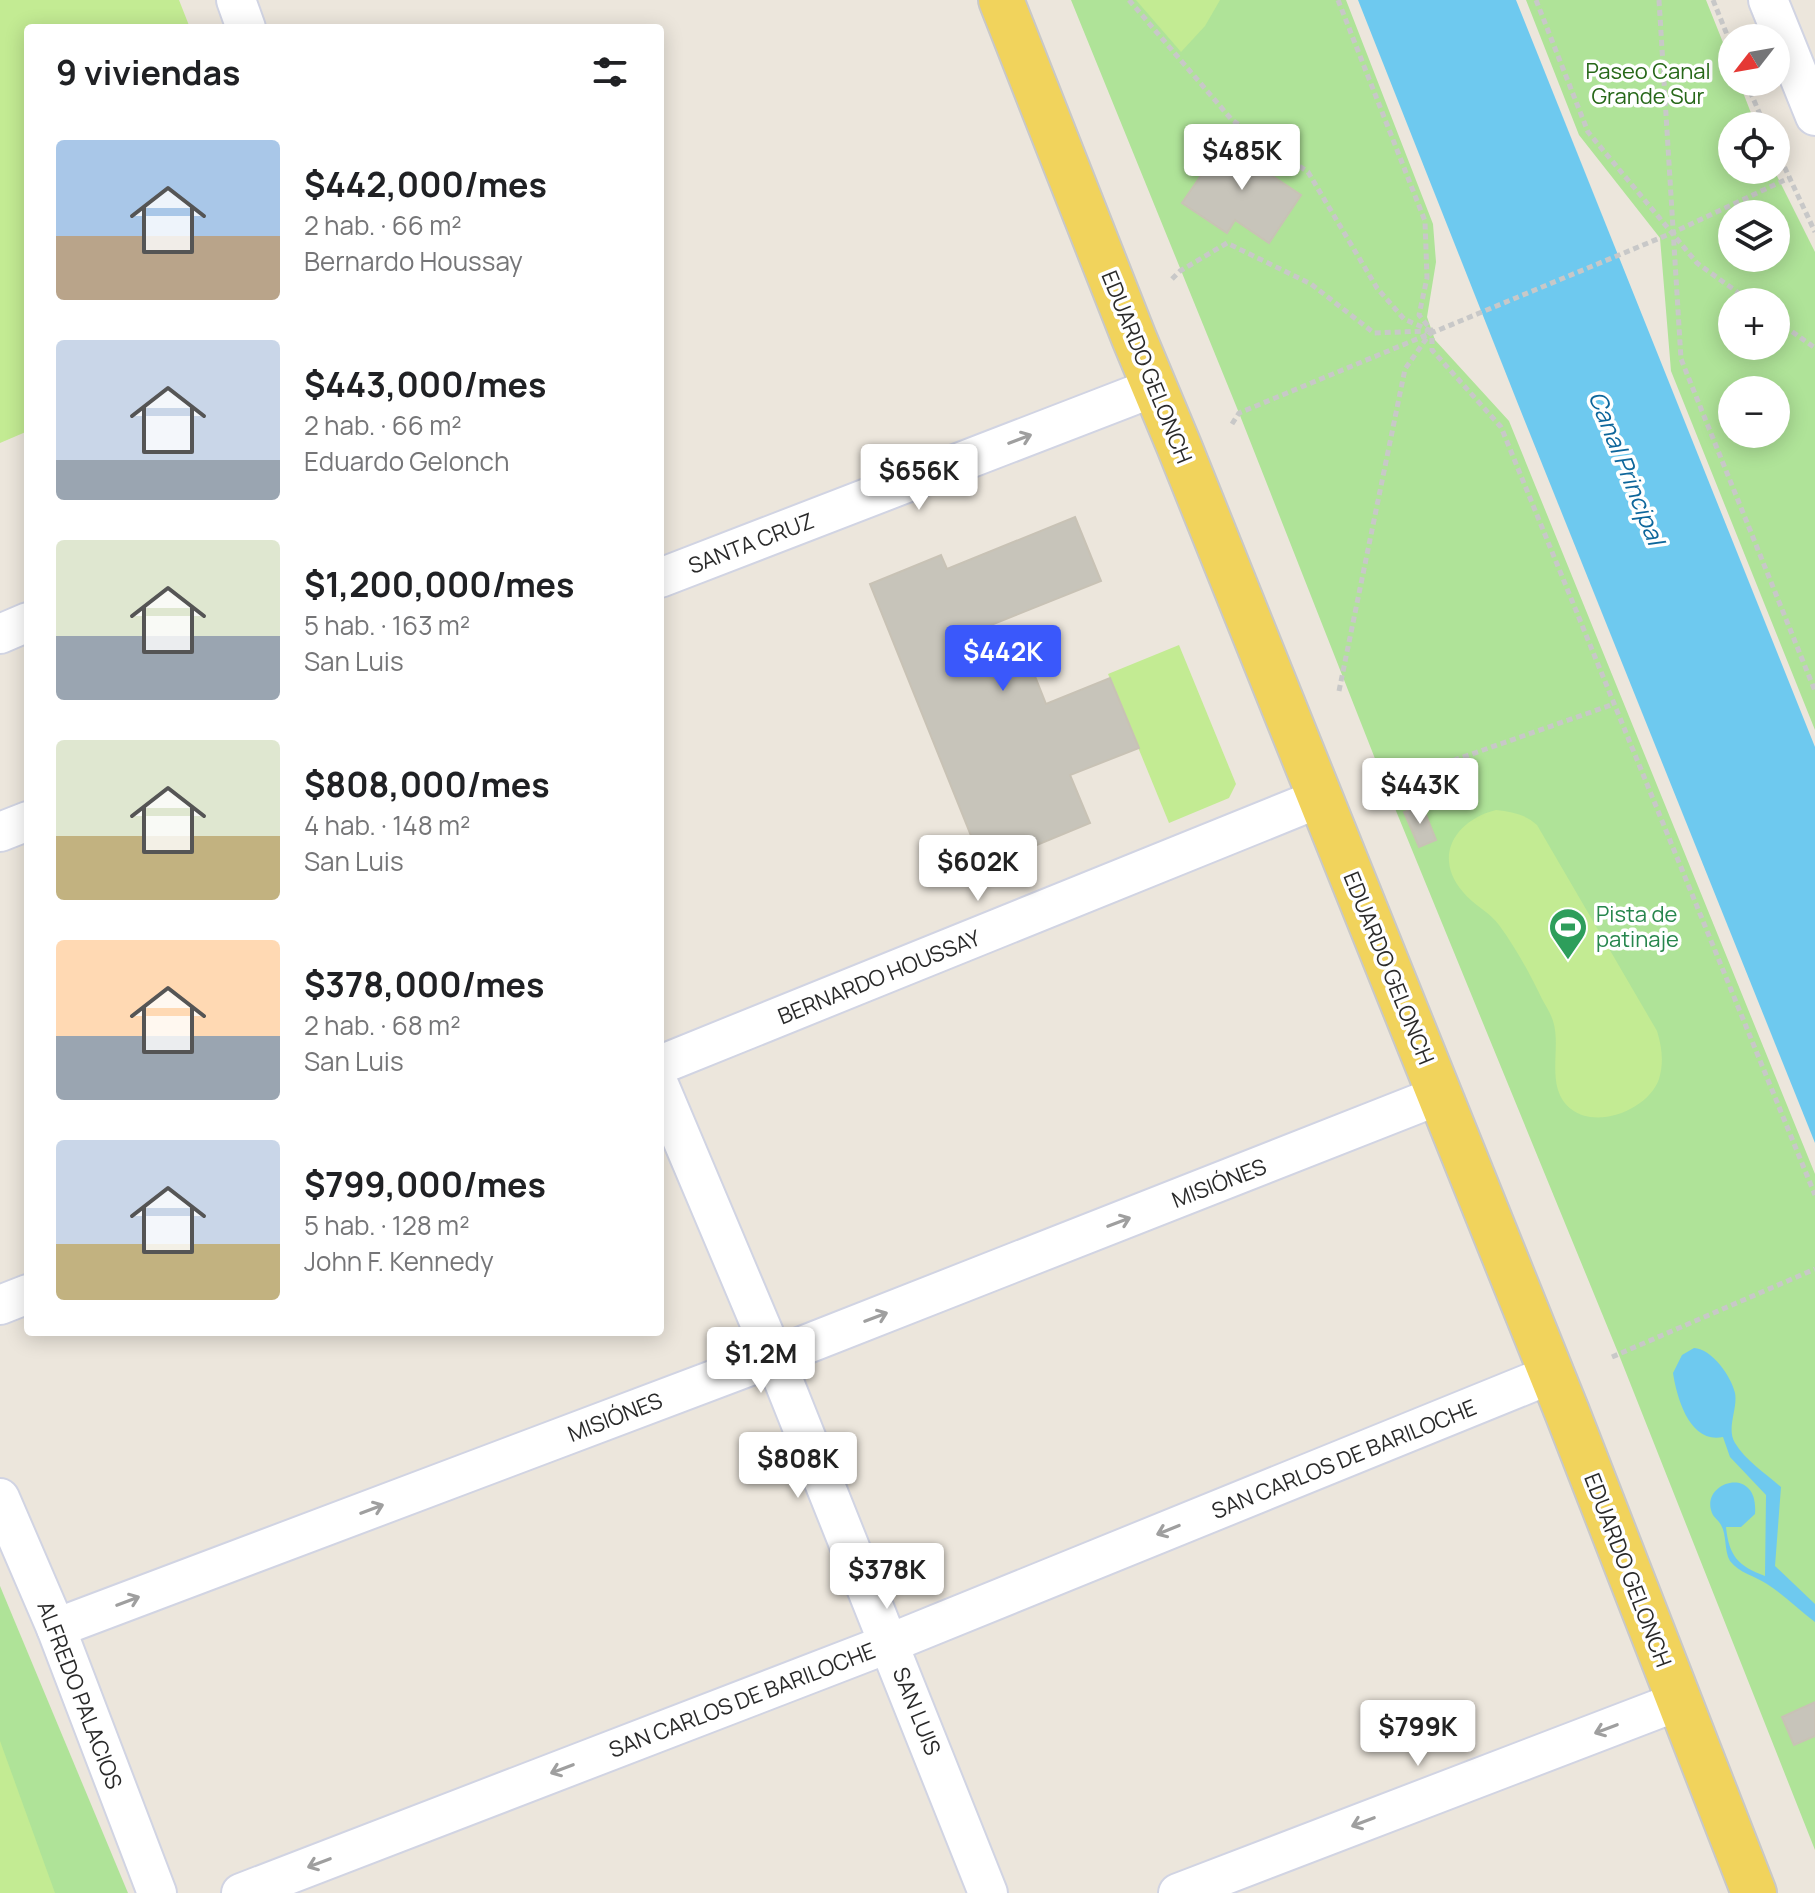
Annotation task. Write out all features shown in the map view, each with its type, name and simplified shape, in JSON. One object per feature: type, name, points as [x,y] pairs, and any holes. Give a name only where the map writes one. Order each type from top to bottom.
[{"type":"main road","name":"EDUARDO GELONCH","points":[[1001,0],[1552,1374],[1754,1893]]},
{"type":"street","points":[[236,0],[245,24]]},
{"type":"street","points":[[1768,0],[1815,116]]},
{"type":"street","name":"SANTA CRUZ","points":[[664,576],[1155,387]]},
{"type":"street","points":[[0,634],[24,624]]},
{"type":"street","name":"BERNARDO HOUSSAY","points":[[664,1063],[1320,798]]},
{"type":"street","points":[[0,832],[24,823]]},
{"type":"street","name":"MISIÓNES","points":[[56,1628],[774,1357],[1440,1095]]},
{"type":"street","name":"SAN LUIS","points":[[664,1096],[774,1357],[988,1893]]},
{"type":"street","points":[[0,1305],[24,1296]]},
{"type":"street","name":"SAN CARLOS DE BARILOCHE","points":[[241,1893],[890,1643],[1552,1374]]},
{"type":"street","name":"ALFREDO PALACIOS","points":[[0,1498],[56,1628],[157,1893]]},
{"type":"street","points":[[1178,1893],[1245,1881],[1679,1701]]},
{"type":"path","points":[[1129,0],[1232,120],[1308,172],[1377,288],[1404,319],[1432,331]]},
{"type":"path","points":[[1338,0],[1425,221],[1427,278],[1419,315],[1432,331],[1432,350],[1501,427],[1815,1195]]},
{"type":"path","points":[[1536,0],[1588,132],[1697,263],[1732,288]]},
{"type":"path","points":[[1659,0],[1681,359],[1815,691]]},
{"type":"path","points":[[1713,0],[1723,24]]},
{"type":"path","points":[[1790,180],[1815,232]]},
{"type":"path","points":[[1232,424],[1239,413],[1672,233],[1776,184]]},
{"type":"path","points":[[1172,279],[1227,243],[1311,284],[1374,333],[1432,331]]},
{"type":"path","points":[[1790,330],[1815,348]]},
{"type":"path","points":[[1339,691],[1405,369],[1432,331]]},
{"type":"path","points":[[1378,787],[1614,704]]},
{"type":"path","points":[[1612,1357],[1815,1269]]},
{"type":"green space","points":[[0,0],[179,0],[188,24],[24,24],[24,433],[0,443]]},
{"type":"green space","points":[[1071,0],[1346,0],[1433,224],[1436,262],[1427,317],[1435,340],[1509,421],[1815,1174],[1815,1850],[1619,1355],[1385,784],[1239,413]]},
{"type":"green space","points":[[1136,0],[1220,0],[1205,26],[1181,52]]},
{"type":"green space","name":"Paseo Canal Grande Sur","points":[[1526,0],[1706,0],[1718,30],[1718,96],[1744,96],[1751,112],[1718,112],[1718,184],[1781,184],[1789,200],[1718,200],[1718,272],[1790,272],[1790,202],[1815,252],[1815,730],[1671,371],[1660,238],[1579,135]]},
{"type":"green space","points":[[1179,645],[1236,784],[1229,798],[1169,823],[1108,674]]},
{"type":"green space","name":"Pista de patinaje","points":[[1496,810],[1518,814],[1537,825],[1657,1031],[1662,1055],[1659,1079],[1645,1099],[1621,1113],[1608,1117],[1582,1115],[1563,1100],[1556,1079],[1555,1032],[1550,1013],[1499,925],[1467,897],[1454,879],[1449,865],[1453,841],[1470,822]]},
{"type":"green space","points":[[0,1586],[128,1893],[0,1893]]},
{"type":"green space","points":[[0,1741],[55,1893],[0,1893]]},
{"type":"water","name":"Canal Principal","points":[[1358,0],[1516,0],[1815,747],[1815,1143],[1518,404]]},
{"type":"water","points":[[1694,1348],[1714,1358],[1733,1386],[1732,1431],[1735,1443],[1750,1461],[1781,1487],[1775,1566],[1815,1604],[1815,1622],[1773,1588],[1738,1569],[1728,1557],[1723,1529],[1711,1510],[1715,1492],[1732,1483],[1749,1489],[1754,1499],[1755,1514],[1741,1527],[1726,1527],[1727,1537],[1736,1559],[1765,1576],[1766,1495],[1730,1457],[1723,1437],[1702,1434],[1682,1407],[1673,1373],[1682,1355]]},
{"type":"building","points":[[1229,135],[1276,167],[1271,175],[1301,195],[1269,243],[1235,220],[1227,233],[1182,203]]},
{"type":"building","points":[[1075,517],[1101,581],[971,633],[986,672],[1027,656],[1046,704],[1110,678],[1139,748],[1070,775],[1090,823],[1027,849],[1035,866],[990,883],[870,584],[941,555],[947,569]]},
{"type":"building","points":[[1422,805],[1436,840],[1419,847],[1404,812]]},
{"type":"building","points":[[1815,1702],[1815,1736],[1794,1745],[1782,1717]]},
{"type":"place","name":"Pista de patinaje","points":[[1568,961]]}]
